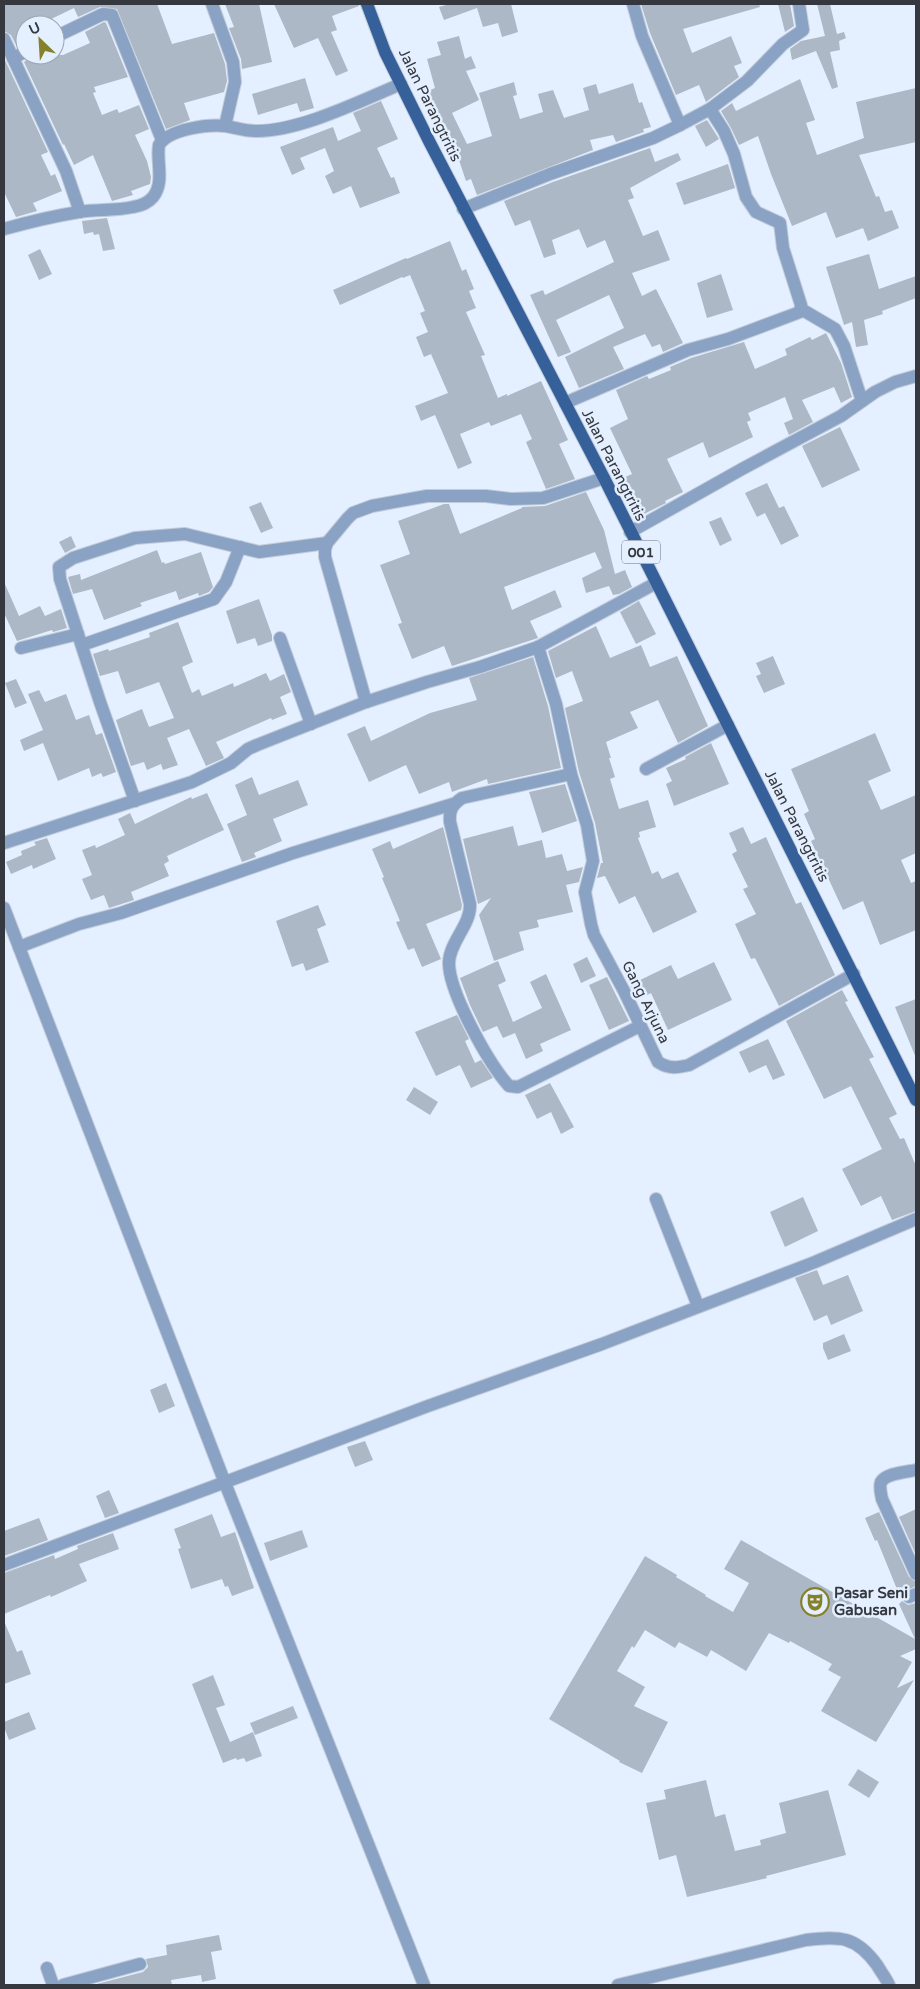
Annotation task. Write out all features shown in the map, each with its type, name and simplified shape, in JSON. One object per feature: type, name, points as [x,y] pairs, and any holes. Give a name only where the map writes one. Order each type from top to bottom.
[{"type":"main road","name":"Jalan Parangtritis","points":[[367,4],[385,52],[463,209],[604,478],[916,1100]]},
{"type":"street","points":[[212,4],[233,62],[235,82],[225,126]]},
{"type":"street","points":[[633,4],[642,36],[680,125]]},
{"type":"street","points":[[463,209],[550,174],[653,138],[710,108],[748,82],[783,44],[803,30],[799,4]]},
{"type":"street","points":[[65,32],[104,14],[112,15],[162,140]]},
{"type":"street","points":[[4,38],[62,162],[80,212]]},
{"type":"street","points":[[4,229],[36,220],[80,212],[130,208],[141,205],[153,198],[159,179],[158,150],[162,140],[175,132],[213,125],[253,131],[268,131],[320,117],[401,84]]},
{"type":"street","points":[[710,108],[724,131],[734,154],[746,197],[756,212],[780,223],[783,248],[801,309],[827,322],[835,329],[844,346],[862,401]]},
{"type":"street","points":[[565,403],[688,350],[728,339],[796,315],[801,309]]},
{"type":"street","points":[[630,532],[841,416],[875,392],[895,382],[916,376]]},
{"type":"street","points":[[366,702],[325,549],[327,543],[353,513],[372,506],[427,496],[486,496],[512,499],[543,498],[604,478]]},
{"type":"street","points":[[135,801],[100,702],[58,572],[59,567],[64,562],[135,538],[185,534],[259,552],[327,543]]},
{"type":"street","points":[[21,648],[80,640],[214,599],[226,582],[240,547]]},
{"type":"street","points":[[4,843],[135,801],[215,772],[257,744],[366,702],[538,647],[656,582]]},
{"type":"street","points":[[280,638],[311,724]]},
{"type":"street","points":[[19,947],[79,924],[121,913],[293,853],[453,804],[462,798],[571,774],[556,704],[538,647]]},
{"type":"street","points":[[646,769],[728,725]]},
{"type":"street","name":"Gang Arjuna","points":[[571,774],[587,825],[593,861],[585,892],[594,935],[624,991],[658,1062],[665,1066],[678,1068],[697,1061],[854,974]]},
{"type":"street","points":[[453,804],[449,812],[450,822],[470,904],[470,913],[452,950],[449,961],[450,972],[460,1004],[482,1048],[509,1086],[518,1086],[640,1026]]},
{"type":"street","points":[[4,908],[225,1483],[424,1985]]},
{"type":"street","points":[[656,1199],[698,1306]]},
{"type":"street","points":[[4,1565],[428,1406],[617,1339],[815,1262],[916,1219]]},
{"type":"street","points":[[916,1470],[888,1476],[881,1482],[880,1487],[882,1499],[916,1574]]},
{"type":"street","points":[[618,1985],[806,1940],[832,1937],[857,1943],[869,1954],[889,1985]]},
{"type":"street","points":[[63,1985],[140,1964]]},
{"type":"street","points":[[47,1968],[53,1985]]},
{"type":"building","points":[[4,4],[157,4],[172,44],[214,33],[225,64],[227,81],[224,92],[184,103],[190,120],[166,129],[117,9],[100,7],[78,17],[74,8],[59,15],[15,15],[15,43],[11,35],[4,31]]},
{"type":"building","points":[[225,4],[259,4],[272,62],[242,69],[241,59],[229,28],[234,27]]},
{"type":"building","points":[[274,4],[359,4],[359,6],[332,16],[337,30],[331,32],[348,71],[336,76],[318,38],[294,48]]},
{"type":"building","points":[[450,4],[511,4],[518,32],[502,37],[498,23],[483,27],[477,8],[444,20],[439,7]]},
{"type":"building","points":[[641,4],[759,4],[760,7],[683,29],[692,53],[731,36],[742,63],[734,66],[739,77],[706,102],[699,85],[676,95],[650,33]]},
{"type":"building","points":[[778,4],[790,4],[794,26],[785,32]]},
{"type":"building","points":[[817,4],[830,4],[837,34],[844,32],[846,38],[839,41],[840,50],[830,52],[838,87],[832,89],[816,51],[792,60],[790,49],[801,41],[825,36]]},
{"type":"building","points":[[104,22],[106,23],[128,77],[94,87],[96,92],[93,93],[102,115],[117,109],[119,113],[139,105],[149,129],[135,135],[147,161],[151,177],[150,184],[131,191],[133,195],[112,201],[93,155],[74,165],[25,65],[65,65],[65,54],[90,43],[85,32]]},
{"type":"building","points":[[459,36],[465,59],[471,56],[476,68],[466,71],[479,100],[452,113],[467,144],[492,136],[479,93],[514,82],[517,95],[513,96],[520,119],[543,112],[538,94],[553,90],[564,118],[589,110],[583,88],[596,84],[599,94],[633,83],[639,103],[642,102],[651,127],[643,129],[644,132],[616,142],[613,135],[590,140],[593,150],[477,195],[471,179],[466,181],[460,163],[426,92],[435,88],[427,59],[441,55],[437,42]]},
{"type":"building","points":[[4,58],[48,152],[41,155],[51,176],[55,174],[62,191],[33,203],[37,211],[16,217],[4,192]]},
{"type":"building","points":[[305,78],[314,108],[300,112],[297,103],[258,115],[252,94]]},
{"type":"building","points":[[800,79],[815,120],[806,123],[817,155],[864,138],[856,102],[916,88],[916,142],[859,155],[876,197],[879,196],[885,212],[892,210],[899,228],[868,241],[863,228],[836,238],[826,212],[792,226],[758,136],[739,145],[721,111],[732,103],[736,111]]},
{"type":"building","points":[[381,101],[398,139],[377,148],[391,178],[394,177],[400,193],[360,208],[351,186],[333,194],[325,176],[334,171],[325,148],[300,158],[305,169],[292,175],[280,147],[333,127],[338,141],[361,131],[353,113]]},
{"type":"building","points":[[707,120],[719,139],[706,147],[695,126]]},
{"type":"building","points":[[650,148],[655,162],[678,153],[681,160],[630,188],[634,198],[628,200],[643,236],[658,230],[670,260],[632,273],[642,296],[656,289],[683,343],[663,352],[660,344],[652,347],[645,334],[613,347],[624,369],[579,388],[565,357],[624,328],[609,295],[556,320],[571,352],[558,357],[530,295],[543,290],[545,295],[614,262],[605,240],[587,248],[579,229],[552,240],[556,254],[544,258],[530,220],[515,226],[504,201]]},
{"type":"building","points":[[728,164],[735,188],[684,205],[676,183]]},
{"type":"building","points":[[107,218],[115,249],[103,251],[99,234],[94,235],[93,232],[84,234],[82,221]]},
{"type":"building","points":[[450,241],[462,271],[466,269],[474,289],[469,291],[476,308],[466,312],[485,355],[481,356],[498,398],[541,381],[568,440],[559,444],[575,479],[546,489],[526,442],[532,439],[521,414],[491,426],[489,422],[460,434],[472,463],[458,469],[435,415],[421,421],[415,406],[448,393],[431,354],[424,357],[416,337],[428,332],[420,313],[425,311],[410,275],[340,305],[333,290]]},
{"type":"building","points":[[40,249],[52,274],[39,280],[28,255]]},
{"type":"building","points":[[869,254],[879,289],[916,276],[916,298],[882,311],[883,314],[864,320],[868,345],[856,347],[852,322],[844,325],[826,267]]},
{"type":"building","points":[[721,274],[733,310],[707,318],[697,283]]},
{"type":"building","points":[[826,333],[841,363],[852,397],[841,403],[834,387],[802,400],[813,422],[789,435],[784,423],[793,419],[785,397],[748,413],[751,420],[747,422],[753,437],[709,458],[703,442],[667,459],[683,492],[640,516],[623,478],[632,474],[610,428],[628,419],[616,390],[647,376],[649,379],[671,370],[670,367],[691,358],[744,342],[755,369],[787,355],[785,349],[810,337],[812,340]]},
{"type":"building","points":[[840,427],[860,470],[822,488],[802,446]]},
{"type":"building","points":[[767,483],[779,508],[784,506],[799,536],[781,545],[765,513],[757,517],[745,493]]},
{"type":"building","points":[[586,492],[604,530],[615,574],[625,570],[632,587],[613,595],[609,586],[586,593],[582,578],[602,568],[595,552],[504,587],[512,610],[555,590],[562,607],[530,621],[538,638],[452,666],[444,646],[412,659],[398,624],[402,623],[380,565],[410,554],[398,521],[444,504],[449,504],[460,534],[522,507],[545,506]]},
{"type":"building","points":[[261,502],[273,528],[261,533],[249,507]]},
{"type":"building","points":[[721,517],[732,540],[720,546],[709,522]]},
{"type":"building","points":[[71,536],[76,547],[65,553],[59,542]]},
{"type":"building","points":[[157,550],[162,563],[164,562],[165,564],[201,552],[213,587],[209,592],[199,596],[198,593],[179,600],[176,591],[140,603],[142,606],[104,620],[92,589],[73,594],[68,577],[80,574],[81,580]]},
{"type":"building","points":[[4,582],[19,616],[40,606],[45,616],[61,609],[67,628],[53,632],[52,630],[17,641],[4,613]]},
{"type":"building","points":[[259,599],[272,635],[272,641],[258,646],[255,638],[237,644],[226,611]]},
{"type":"building","points":[[639,601],[656,634],[636,644],[620,612]]},
{"type":"building","points":[[178,622],[193,662],[182,667],[192,693],[199,689],[202,696],[233,683],[234,687],[266,673],[270,681],[284,674],[291,692],[280,697],[287,714],[272,720],[271,718],[216,742],[224,758],[206,766],[189,729],[167,738],[178,765],[163,770],[161,764],[147,770],[144,762],[131,766],[116,720],[142,709],[149,727],[174,718],[159,682],[126,694],[118,671],[100,676],[93,654],[108,649],[109,651],[150,637],[149,633]]},
{"type":"building","points":[[596,626],[610,658],[641,645],[650,667],[677,656],[708,726],[678,743],[658,700],[630,712],[638,728],[606,742],[615,777],[610,779],[619,809],[648,800],[656,827],[639,832],[640,837],[638,838],[652,874],[658,871],[662,879],[678,872],[697,912],[653,933],[635,896],[619,904],[605,876],[597,878],[601,863],[603,863],[595,823],[579,772],[565,708],[583,701],[572,671],[556,678],[548,651]]},
{"type":"building","points":[[773,656],[785,684],[764,693],[756,676],[761,674],[756,663]]},
{"type":"building","points":[[533,657],[548,706],[561,768],[488,784],[487,779],[452,792],[449,782],[419,794],[406,765],[369,782],[347,734],[365,726],[371,741],[430,713],[477,700],[469,678]]},
{"type":"building","points":[[16,679],[27,703],[15,708],[5,683]]},
{"type":"building","points":[[39,690],[45,702],[66,694],[76,720],[89,715],[96,735],[102,733],[116,772],[103,777],[101,773],[92,777],[89,768],[58,781],[43,743],[24,751],[20,740],[43,730],[28,694]]},
{"type":"building","points":[[875,733],[891,771],[868,781],[881,810],[916,795],[916,853],[901,860],[911,883],[916,881],[916,930],[880,945],[863,901],[843,910],[811,841],[815,839],[804,814],[809,811],[791,769]]},
{"type":"building","points":[[711,743],[729,784],[674,806],[666,784],[672,781],[666,768],[686,759],[685,757]]},
{"type":"building","points":[[252,777],[259,795],[298,780],[308,805],[273,819],[282,841],[254,853],[256,857],[242,862],[227,824],[247,815],[235,785]]},
{"type":"building","points":[[565,784],[577,821],[542,833],[529,792]]},
{"type":"building","points":[[207,793],[224,830],[167,856],[169,861],[164,864],[169,876],[131,892],[134,900],[109,908],[104,895],[91,900],[82,879],[92,875],[82,850],[95,845],[96,848],[125,835],[118,819],[130,813],[135,824],[191,797],[192,799]]},
{"type":"building","points":[[513,826],[518,846],[542,840],[546,858],[562,854],[567,871],[583,867],[579,882],[566,885],[573,912],[537,920],[539,927],[519,932],[524,950],[494,961],[479,915],[491,898],[478,904],[463,839]]},
{"type":"building","points":[[443,827],[462,905],[461,910],[426,924],[441,959],[422,967],[414,948],[408,950],[396,922],[400,921],[372,849],[390,841],[393,849]]},
{"type":"building","points":[[743,827],[751,844],[766,837],[796,904],[801,902],[835,975],[779,1006],[755,958],[751,959],[735,924],[756,914],[743,889],[748,887],[732,854],[737,851],[729,833]]},
{"type":"building","points":[[47,838],[56,859],[33,869],[32,865],[11,874],[6,862],[22,855],[21,851],[36,845],[34,842]]},
{"type":"building","points":[[318,905],[326,925],[317,929],[329,962],[306,971],[303,963],[292,967],[276,921]]},
{"type":"building","points":[[587,957],[596,976],[581,983],[573,964]]},
{"type":"building","points":[[498,961],[506,981],[498,985],[513,1022],[542,1008],[530,982],[546,974],[571,1030],[540,1044],[543,1051],[526,1059],[515,1033],[503,1038],[497,1026],[483,1032],[460,978]]},
{"type":"building","points":[[714,962],[732,1000],[668,1030],[651,993],[637,1000],[630,985],[671,965],[678,979]]},
{"type":"building","points":[[607,977],[629,1021],[609,1030],[589,985]]},
{"type":"building","points":[[842,990],[848,1001],[845,1002],[874,1057],[869,1059],[897,1114],[889,1118],[900,1139],[904,1138],[916,1166],[916,1211],[892,1220],[881,1196],[861,1206],[842,1169],[882,1149],[851,1086],[824,1099],[786,1021]]},
{"type":"building","points":[[916,999],[916,1058],[895,1007]]},
{"type":"building","points":[[457,1015],[469,1039],[465,1041],[475,1063],[481,1060],[493,1078],[471,1088],[460,1065],[436,1076],[415,1032]]},
{"type":"building","points":[[768,1039],[785,1075],[773,1080],[766,1065],[749,1073],[739,1052]]},
{"type":"building","points":[[550,1083],[574,1127],[561,1134],[551,1112],[537,1119],[525,1095]]},
{"type":"building","points":[[414,1087],[438,1102],[430,1115],[406,1100]]},
{"type":"building","points":[[803,1197],[818,1231],[785,1247],[770,1212]]},
{"type":"building","points":[[817,1270],[823,1285],[848,1275],[863,1311],[831,1325],[827,1315],[814,1321],[795,1278]]},
{"type":"building","points":[[844,1334],[851,1351],[828,1360],[823,1343]]},
{"type":"building","points":[[166,1383],[175,1406],[159,1413],[150,1390]]},
{"type":"building","points":[[365,1441],[373,1460],[355,1467],[347,1447]]},
{"type":"building","points":[[109,1490],[119,1513],[105,1518],[96,1496]]},
{"type":"building","points":[[916,1509],[916,1555],[899,1517]]},
{"type":"building","points":[[879,1512],[909,1577],[916,1582],[916,1586],[903,1592],[901,1599],[877,1540],[875,1541],[865,1518]]},
{"type":"building","points":[[212,1514],[221,1537],[235,1532],[254,1588],[232,1596],[228,1586],[225,1587],[222,1579],[191,1589],[178,1549],[181,1548],[174,1529]]},
{"type":"building","points":[[39,1518],[48,1540],[4,1556],[4,1531]]},
{"type":"building","points":[[302,1530],[308,1547],[270,1561],[264,1543]]},
{"type":"building","points":[[113,1533],[119,1549],[79,1564],[87,1581],[51,1597],[50,1595],[4,1614],[4,1573],[54,1555],[55,1559],[78,1549],[77,1546]]},
{"type":"building","points":[[741,1540],[915,1639],[899,1604],[902,1601],[908,1605],[916,1603],[916,1649],[900,1656],[912,1662],[897,1688],[914,1680],[876,1742],[821,1711],[841,1677],[828,1670],[832,1664],[790,1641],[789,1643],[769,1633],[746,1671],[711,1650],[707,1657],[679,1642],[675,1648],[645,1630],[634,1648],[632,1646],[617,1671],[645,1687],[634,1706],[668,1722],[642,1773],[619,1762],[549,1719],[645,1556],[677,1575],[676,1577],[705,1596],[733,1612],[749,1583],[724,1569]]},
{"type":"building","points":[[4,1621],[17,1652],[22,1650],[31,1674],[4,1684]]},
{"type":"building","points":[[213,1675],[225,1705],[216,1708],[230,1742],[253,1732],[262,1756],[246,1762],[244,1758],[237,1760],[236,1758],[223,1763],[192,1684]]},
{"type":"building","points":[[293,1706],[298,1718],[255,1735],[250,1723]]},
{"type":"building","points":[[29,1712],[36,1729],[9,1740],[4,1722]]},
{"type":"building","points":[[858,1769],[879,1782],[869,1798],[848,1785]]},
{"type":"building","points":[[706,1780],[715,1817],[725,1814],[735,1851],[761,1845],[760,1840],[786,1833],[779,1803],[828,1790],[846,1855],[766,1876],[767,1878],[687,1897],[676,1855],[659,1860],[646,1803],[666,1799],[664,1790]]},
{"type":"building","points":[[219,1935],[222,1950],[211,1952],[216,1979],[202,1982],[201,1975],[171,1980],[172,1985],[93,1985],[143,1972],[148,1967],[146,1959],[167,1955],[166,1945]]},
{"type":"place","name":"Pasar Seni Gabusan","points":[[815,1602]]}]
